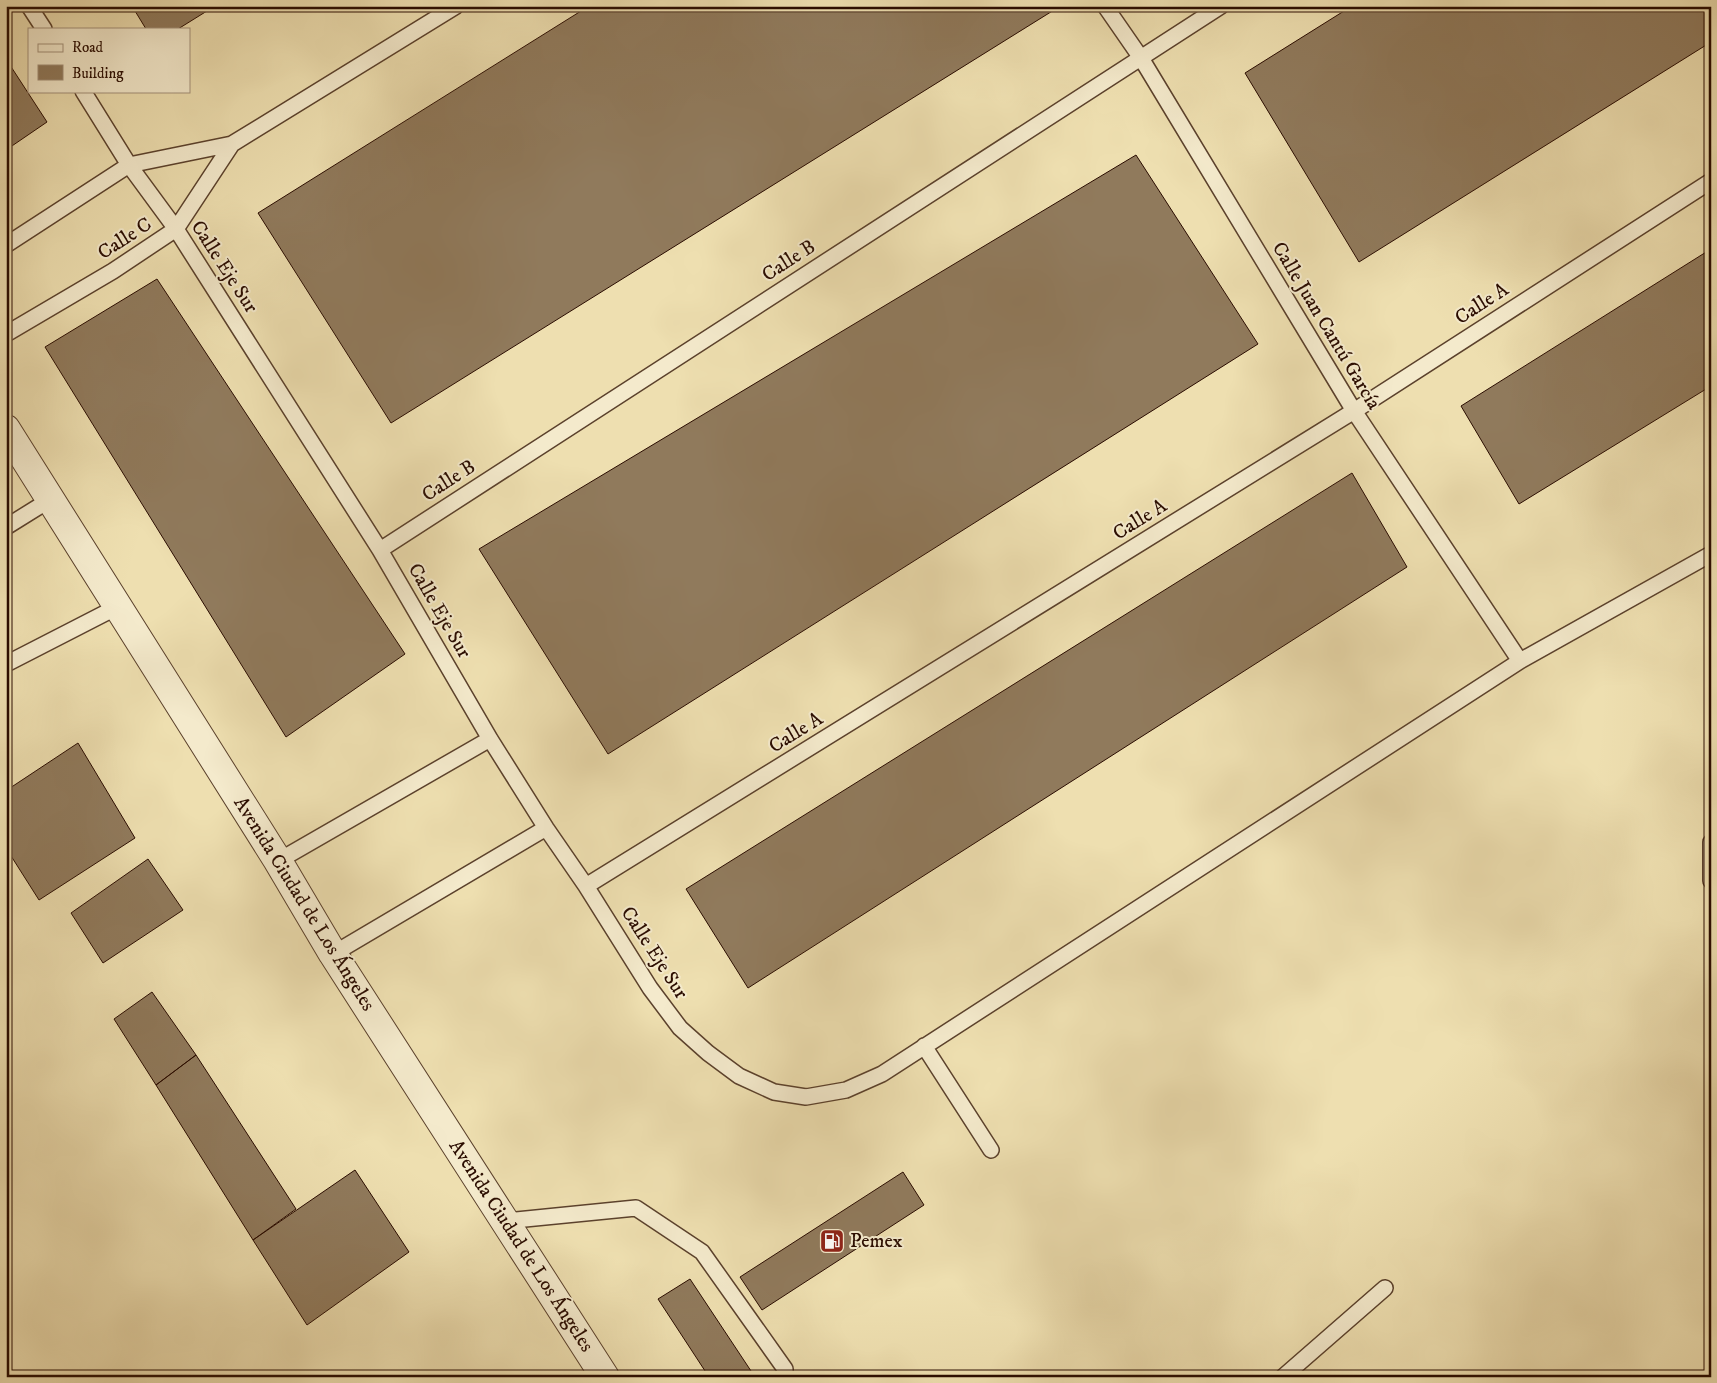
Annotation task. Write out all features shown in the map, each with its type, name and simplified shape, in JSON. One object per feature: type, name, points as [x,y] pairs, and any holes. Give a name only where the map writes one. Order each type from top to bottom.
[{"type":"street","name":"Avenida Ciudad de Los Ángeles","points":[[8,436],[51,498],[278,861],[333,954],[605,1377]]},
{"type":"lane","points":[[29,6],[43,28]]},
{"type":"lane","name":"Calle C","points":[[6,245],[129,165],[232,144],[456,6]]},
{"type":"lane","name":"Calle Juan Cantú García","points":[[1105,6],[1140,58],[1354,411],[1520,661]]},
{"type":"lane","name":"Calle B","points":[[380,550],[1221,6]]},
{"type":"lane","name":"Calle Eje Sur","points":[[84,92],[129,165],[176,229],[380,550],[490,739],[650,988],[680,1028],[739,1076],[774,1092],[806,1097],[846,1090],[882,1074],[1520,661],[1711,554]]},
{"type":"lane","name":"Calle C","points":[[6,334],[113,271],[176,229],[232,144]]},
{"type":"lane","name":"Calle A","points":[[586,886],[1354,411],[1711,181]]},
{"type":"lane","points":[[6,527],[51,498]]},
{"type":"lane","points":[[6,664],[119,606]]},
{"type":"lane","points":[[278,861],[490,739]]},
{"type":"lane","points":[[333,954],[546,828]]},
{"type":"lane","points":[[1711,842],[1711,881]]},
{"type":"lane","points":[[924,1046],[990,1150]]},
{"type":"lane","points":[[505,1221],[636,1208],[702,1252],[785,1369],[785,1377]]},
{"type":"lane","points":[[1283,1377],[1385,1288]]},
{"type":"building","points":[[132,6],[215,6],[180,28],[145,28]]},
{"type":"building","points":[[589,6],[1052,6],[1054,10],[391,423],[258,213]]},
{"type":"building","points":[[1352,6],[1711,6],[1711,42],[1359,262],[1245,73]]},
{"type":"building","points":[[6,59],[47,122],[6,150]]},
{"type":"building","points":[[1136,155],[1258,344],[608,754],[479,549]]},
{"type":"building","points":[[1711,249],[1711,386],[1519,504],[1461,406]]},
{"type":"building","points":[[157,279],[405,654],[286,737],[45,347]]},
{"type":"building","points":[[1352,473],[1407,567],[748,988],[686,889]]},
{"type":"building","points":[[78,743],[135,838],[39,900],[6,848],[6,782],[10,788]]},
{"type":"building","points":[[148,859],[183,910],[103,963],[71,913]]},
{"type":"building","points":[[152,992],[196,1055],[156,1085],[114,1019]]},
{"type":"building","points":[[196,1055],[296,1209],[253,1240],[156,1085]]},
{"type":"building","points":[[355,1170],[409,1252],[307,1325],[253,1240]]},
{"type":"building","name":"Pemex","points":[[903,1172],[924,1205],[762,1310],[740,1277]]},
{"type":"building","points":[[690,1279],[755,1377],[709,1377],[658,1299]]},
{"type":"place","name":"Pemex","points":[[832,1241]]}]
